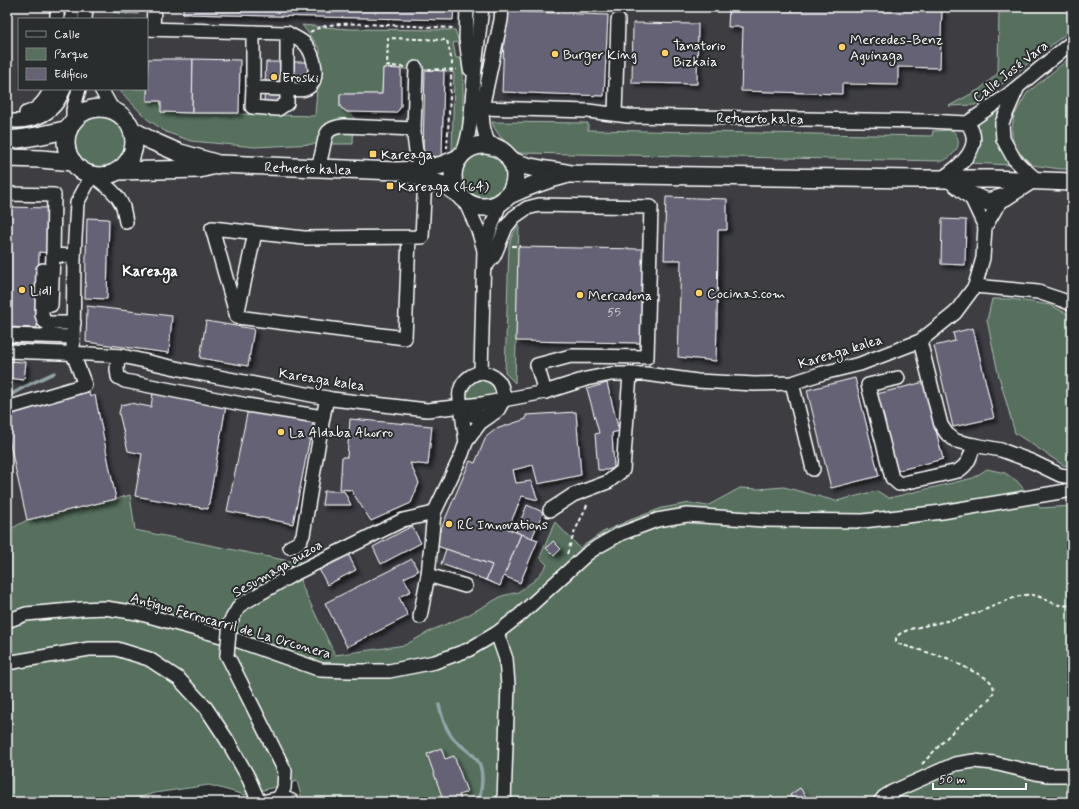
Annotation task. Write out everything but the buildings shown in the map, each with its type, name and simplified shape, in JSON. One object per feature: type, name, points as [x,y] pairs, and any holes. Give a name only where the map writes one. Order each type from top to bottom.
[{"type":"main road","points":[[118,171],[127,163],[132,153],[134,141],[132,130],[128,121],[120,114],[112,110],[101,108],[90,109],[80,114],[71,125],[66,140],[68,152],[73,162],[81,170],[92,175],[101,176],[118,171],[199,169],[220,164]]},
{"type":"main road","points":[[7,140],[39,136],[71,125]]},
{"type":"main road","points":[[132,130],[141,136],[177,152],[220,164]]},
{"type":"main road","points":[[504,199],[512,189],[514,178],[510,160],[502,151],[496,148],[484,146],[473,148],[461,155],[454,167],[454,183],[461,197],[473,206],[491,206],[529,186],[571,174]]},
{"type":"main road","name":"Retuerto kalea","points":[[423,174],[442,166],[461,155]]},
{"type":"main road","points":[[7,158],[41,158],[73,162]]},
{"type":"main road","points":[[510,160],[530,167],[571,174],[1072,182]]},
{"type":"main road","name":"Retuerto kalea","points":[[220,164],[423,174],[447,186],[461,197]]},
{"type":"main road","points":[[946,179],[970,195],[988,202],[1005,197],[1034,181]]},
{"type":"street","points":[[57,7],[57,18]]},
{"type":"street","points":[[72,7],[72,18]]},
{"type":"street","points":[[85,18],[86,7]]},
{"type":"street","points":[[154,7],[150,29],[253,32],[293,36],[306,45],[313,57],[315,70],[314,80],[310,86],[305,89],[253,88]]},
{"type":"street","points":[[467,7],[466,40],[473,91]]},
{"type":"street","points":[[461,155],[466,145],[470,121],[483,7]]},
{"type":"street","points":[[483,7],[482,108],[485,135],[490,147]]},
{"type":"street","points":[[482,108],[501,20],[502,7]]},
{"type":"street","points":[[615,114],[618,20]]},
{"type":"street","points":[[253,32],[252,107],[278,109],[287,103],[287,89],[293,36]]},
{"type":"street","name":"Calle José Vara","points":[[967,123],[1009,94],[1072,42]]},
{"type":"street","points":[[237,317],[212,228],[304,238],[422,237],[423,174],[416,155],[414,144],[416,68]]},
{"type":"street","points":[[1019,86],[1002,123],[1003,139],[1014,159],[1034,181]]},
{"type":"street","points":[[7,119],[15,122],[41,115],[52,109],[64,90]]},
{"type":"street","points":[[71,125],[73,110],[79,90]]},
{"type":"street","points":[[102,90],[112,110]]},
{"type":"street","points":[[7,119],[30,112],[40,106],[53,91]]},
{"type":"street","name":"Retuerto kalea","points":[[482,108],[588,112],[636,116],[967,123]]},
{"type":"street","points":[[946,179],[967,157],[972,149],[974,137],[972,129],[967,123]]},
{"type":"street","points":[[317,168],[326,135],[330,130],[336,127],[344,126],[414,129]]},
{"type":"street","points":[[7,408],[86,385],[73,354],[74,256],[77,203],[92,175],[117,196],[123,207],[126,222]]},
{"type":"street","points":[[7,194],[54,195],[51,307]]},
{"type":"street","name":"Kareaga kalea","points":[[970,195],[985,227]]},
{"type":"street","points":[[461,197],[478,230],[484,250]]},
{"type":"street","name":"Kareaga kalea","points":[[7,351],[118,356],[326,398],[427,410],[503,400],[545,392],[586,379],[611,374],[646,374],[705,382],[755,384],[792,383],[823,373],[860,364],[920,341],[955,313],[975,286],[983,258],[985,227],[996,208],[1005,197]]},
{"type":"street","points":[[480,372],[484,250],[489,233],[504,199]]},
{"type":"street","points":[[484,268],[494,256],[506,227],[514,217],[527,208],[539,205],[651,207],[647,357],[571,356],[537,365],[545,392]]},
{"type":"street","points":[[237,317],[255,233]]},
{"type":"street","points":[[237,317],[405,338],[409,238]]},
{"type":"street","points":[[53,255],[74,256]]},
{"type":"street","points":[[43,270],[43,318],[47,323],[74,323]]},
{"type":"street","points":[[975,286],[1038,292],[1072,304]]},
{"type":"street","points":[[7,335],[73,337]]},
{"type":"street","points":[[920,341],[941,425],[947,434],[956,441],[1001,450],[1060,475],[1072,477]]},
{"type":"street","points":[[118,356],[118,377],[125,381],[323,418]]},
{"type":"street","points":[[420,617],[428,575],[434,513],[462,454],[466,442],[480,423],[500,408],[503,400],[501,385],[497,379],[480,372],[474,374],[463,383],[460,391],[466,442]]},
{"type":"street","points":[[550,510],[573,494],[608,482],[623,470],[630,374]]},
{"type":"street","points":[[898,378],[868,385],[892,478],[899,484],[958,471],[965,466],[970,459],[974,445]]},
{"type":"street","points":[[792,383],[812,469]]},
{"type":"street","points":[[290,547],[297,544],[303,535],[326,398]]},
{"type":"street","points":[[461,406],[473,416],[490,416]]},
{"type":"street","name":"Antiguo Ferrocarril de La Orconera","points":[[7,620],[26,614],[105,608],[138,613],[236,640],[321,670],[350,672],[389,671],[435,662],[468,650],[497,633],[520,615],[587,554],[597,547],[620,534],[657,520],[687,515],[764,520],[863,521],[942,512],[1072,490]]},
{"type":"street","name":"Sesumaga auzoa","points":[[279,798],[284,788],[285,771],[227,655],[230,622],[240,605],[292,575],[403,520],[434,513]]},
{"type":"street","points":[[428,575],[465,586]]},
{"type":"street","points":[[497,633],[506,659],[508,685],[504,802]]},
{"type":"street","points":[[7,663],[89,649],[117,648],[149,659],[179,679],[206,708],[227,740],[261,802],[279,798],[290,799],[293,802]]},
{"type":"street","points":[[880,802],[892,792],[955,764],[974,761],[994,762],[1048,775],[1072,775]]},
{"type":"path","points":[[293,36],[331,25],[350,24],[467,28]]},
{"type":"path","points":[[565,558],[584,509],[597,486]]},
{"type":"path","points":[[919,768],[955,729],[991,698],[994,691],[993,685],[988,679],[947,658],[899,644],[896,641],[896,637],[901,633],[910,630],[976,613],[1026,595],[1038,596],[1060,606],[1072,604]]},
{"type":"shaded area","points":[[7,7],[1072,7],[1072,55],[1027,93],[1014,116],[1012,136],[1018,151],[1032,165],[1072,169],[1072,506],[1040,508],[1017,481],[987,469],[973,478],[889,498],[877,491],[836,501],[784,487],[758,489],[740,488],[707,506],[690,503],[662,508],[603,532],[580,548],[547,564],[535,580],[518,592],[502,596],[468,615],[432,630],[405,645],[335,655],[302,586],[299,560],[289,561],[135,530],[129,495],[27,520],[7,531],[7,343],[19,343],[7,342]]},
{"type":"green space","points":[[101,7],[139,7],[138,14],[114,12],[105,10]]},
{"type":"green space","points":[[999,7],[1072,7],[1072,29],[975,105],[949,106],[980,89],[998,73]]},
{"type":"green space","points":[[302,25],[348,29],[455,30],[459,42],[453,43],[456,58],[462,58],[463,71],[463,139],[458,147],[452,154],[454,73],[444,71],[383,68],[382,94],[340,94],[340,107],[354,117],[353,144],[255,147],[191,141],[166,132],[147,119],[119,90],[147,90],[147,101],[161,101],[161,112],[315,116],[320,49]]},
{"type":"green space","points":[[1072,56],[1070,162],[1072,163],[1072,169],[1032,165],[1014,145],[1012,128],[1014,116],[1027,93]]},
{"type":"green space","points":[[1007,100],[998,138],[999,147],[1012,165],[969,163],[979,148],[981,139],[977,122]]},
{"type":"green space","points":[[100,116],[110,118],[118,124],[124,132],[126,142],[124,152],[118,160],[110,166],[100,168],[90,166],[82,160],[76,152],[74,142],[76,132],[82,124],[90,118]]},
{"type":"green space","points":[[492,122],[588,123],[588,130],[932,136],[933,131],[952,130],[958,139],[958,144],[955,152],[943,161],[519,153],[500,136]]},
{"type":"green space","points":[[483,152],[492,154],[500,159],[505,167],[507,176],[505,185],[500,193],[492,198],[483,200],[474,198],[466,193],[461,185],[459,176],[461,167],[466,159],[474,154]]},
{"type":"green space","points":[[519,223],[515,383],[505,373],[509,246],[511,238]]},
{"type":"green space","points":[[992,299],[1011,299],[1050,305],[1072,316],[1072,466],[1063,465],[1015,433],[998,373],[987,320]]},
{"type":"green space","points":[[485,379],[495,386],[497,390],[496,397],[466,402],[468,385],[475,381]]},
{"type":"green space","points":[[987,469],[1005,473],[1017,481],[1040,508],[1072,506],[1072,802],[305,802],[301,796],[297,781],[245,795],[209,785],[155,793],[123,802],[7,802],[7,596],[11,588],[7,583],[7,531],[27,520],[130,495],[135,530],[289,561],[299,560],[302,586],[335,655],[405,645],[432,630],[468,615],[502,596],[518,592],[535,580],[547,565],[540,557],[555,522],[580,548],[603,532],[662,508],[690,503],[707,506],[740,488],[758,489],[784,487],[836,501],[877,491],[889,498],[973,478]]},
{"type":"waterway","points":[[127,7],[127,13]]},
{"type":"waterway","points":[[7,397],[54,373]]},
{"type":"waterway","points":[[439,705],[448,731],[457,742],[475,757],[480,765],[482,779],[479,802]]},
{"type":"place","name":"Mercedes-Benz Aguinaga","points":[[842,47]]},
{"type":"place","name":"Tanatorio Bizkaia","points":[[665,53]]},
{"type":"place","name":"Burger King","points":[[555,54]]},
{"type":"place","name":"Eroski","points":[[274,77]]},
{"type":"place","name":"Kareaga","points":[[373,154]]},
{"type":"place","name":"Kareaga (464)","points":[[390,186]]},
{"type":"place","name":"Lidl","points":[[22,290]]},
{"type":"place","name":"Cocinas.com","points":[[699,293]]},
{"type":"place","name":"Mercadona","points":[[580,295]]},
{"type":"place","name":"La Aldaba Ahorro","points":[[281,432]]},
{"type":"place","name":"RC Innovations","points":[[449,524]]},
{"type":"district","name":"Kareaga","points":[[150,271]]}]
